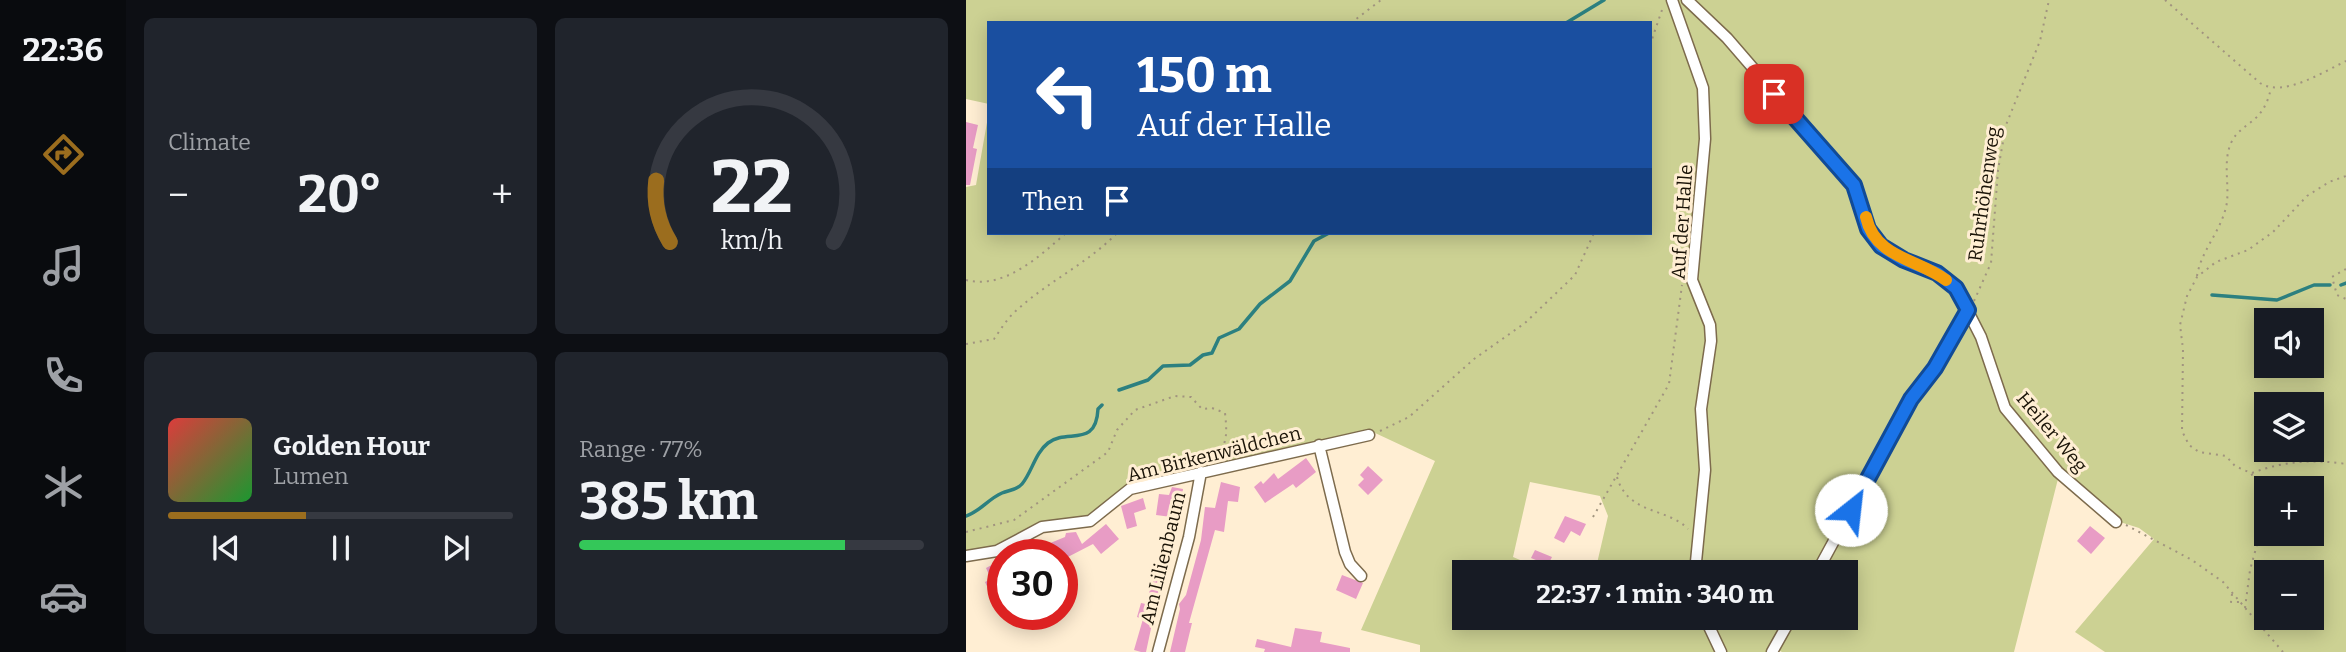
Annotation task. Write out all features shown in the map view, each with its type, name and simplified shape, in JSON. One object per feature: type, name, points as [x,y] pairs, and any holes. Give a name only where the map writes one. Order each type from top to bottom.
[{"type":"street","points":[[1687,0],[1727,38],[1854,185],[1868,229],[1881,246],[1904,260],[1937,273],[1956,288],[1968,310],[1935,368],[1911,399],[1824,560]]},
{"type":"street","name":"Auf der Halle","points":[[1668,1],[1703,88],[1705,139],[1692,280],[1710,326],[1711,341],[1702,409],[1705,470],[1696,560]]},
{"type":"street","name":"Heiler Weg","points":[[1968,310],[1981,337],[2005,408],[2058,472],[2116,522]]},
{"type":"street","name":"Am Birkenwäldchen","points":[[966,556],[997,551],[1042,527],[1090,522],[1130,489],[1369,435]]},
{"type":"street","name":"Am Birkenwäldchen","points":[[1319,445],[1345,552],[1350,564],[1361,576]]},
{"type":"street","name":"Am Lilienbaum","points":[[1158,652],[1189,537],[1201,472]]},
{"type":"street","points":[[1711,630],[1721,652]]},
{"type":"street","points":[[1772,652],[1784,630]]},
{"type":"path","points":[[1354,21],[1381,0]]},
{"type":"path","name":"Ruhrhöhenweg","points":[[1968,310],[1991,263],[2001,147],[2014,103],[2040,41],[2049,0]]},
{"type":"path","points":[[2165,0],[2260,83],[2272,89],[2288,86],[2346,61]]},
{"type":"path","points":[[1652,41],[1668,1]]},
{"type":"path","points":[[2197,278],[2198,267],[2221,225],[2227,202],[2227,160],[2231,141],[2260,117],[2272,89]]},
{"type":"path","points":[[2254,478],[2251,473],[2235,466],[2226,456],[2199,452],[2189,445],[2182,431],[2183,349],[2180,325],[2187,296],[2197,278],[2216,262],[2248,250],[2273,232],[2307,196],[2329,182],[2346,176]]},
{"type":"path","points":[[966,280],[975,283],[1020,272],[1064,235]]},
{"type":"path","points":[[966,344],[994,339],[1015,311],[1051,282],[1098,253],[1115,235]]},
{"type":"path","points":[[1369,435],[1409,416],[1474,359],[1525,323],[1575,275],[1593,235]]},
{"type":"path","points":[[2346,270],[2332,277],[2337,295],[2346,299]]},
{"type":"path","points":[[1593,517],[1669,384],[1683,285]]},
{"type":"path","points":[[966,532],[1014,520],[1108,452],[1117,430],[1135,410],[1175,396],[1191,397],[1202,410],[1212,408],[1225,414],[1227,431],[1224,450],[1213,462],[1215,469]]},
{"type":"path","points":[[2251,473],[2280,462],[2320,460],[2346,464]]},
{"type":"path","points":[[1617,476],[1621,487],[1645,510],[1660,513],[1687,526],[1690,534]]},
{"type":"path","points":[[2116,522],[2138,529],[2167,549],[2192,560],[2223,582],[2283,652]]},
{"type":"path","points":[[2245,609],[2248,579],[2257,546]]},
{"type":"path","points":[[2232,593],[2231,602],[2240,602]]},
{"type":"green space","points":[[966,0],[2346,0],[2346,652],[2105,652],[2075,632],[2154,539],[2139,528],[2117,521],[2059,475],[2014,652],[1782,652],[1776,649],[1789,630],[1858,630],[1858,560],[1598,560],[1608,516],[1600,496],[1530,482],[1513,557],[1520,560],[1452,560],[1452,630],[1708,630],[1718,652],[1420,652],[1420,645],[1361,630],[1435,461],[1373,432],[1129,486],[1089,517],[1040,523],[1009,539],[987,539],[987,547],[966,551],[966,187],[976,185],[987,122],[987,235],[1652,235],[1652,21],[987,21],[987,104],[966,99]]},
{"type":"green space","points":[[1713,630],[1782,630],[1768,652],[1723,652]]},
{"type":"building","points":[[966,122],[978,125],[973,148],[977,149],[970,185],[966,185]]},
{"type":"building","points":[[1306,458],[1316,472],[1296,488],[1293,484],[1265,503],[1254,487],[1261,481],[1263,484],[1274,473],[1278,479]]},
{"type":"building","points":[[1368,466],[1383,480],[1368,495],[1358,485],[1364,479],[1360,475]]},
{"type":"building","points":[[1221,482],[1240,487],[1238,502],[1228,501],[1224,532],[1215,530],[1189,623],[1192,623],[1185,652],[1170,652],[1179,604],[1186,595],[1201,540],[1205,507],[1215,508]]},
{"type":"building","points":[[1172,487],[1183,489],[1179,518],[1156,515],[1159,494],[1169,495]]},
{"type":"building","points":[[1143,498],[1146,509],[1134,513],[1137,526],[1127,529],[1121,506]]},
{"type":"building","points":[[1565,516],[1586,524],[1580,536],[1571,531],[1564,543],[1554,538]]},
{"type":"building","points":[[1106,524],[1119,539],[1101,554],[1093,544],[1078,552],[1078,539],[1060,539],[1066,533],[1076,532],[1082,544]]},
{"type":"building","points":[[2090,526],[2105,538],[2091,554],[2077,541]]},
{"type":"building","points":[[1163,543],[1175,546],[1162,592],[1159,591],[1146,652],[1141,652],[1134,650],[1143,619],[1137,617],[1141,603],[1146,604]]},
{"type":"building","points":[[1535,550],[1552,557],[1550,560],[1531,558]]},
{"type":"building","points":[[1342,575],[1363,583],[1356,599],[1336,590]]},
{"type":"building","points":[[1295,628],[1322,632],[1320,642],[1350,648],[1350,652],[1264,652],[1265,649],[1255,647],[1257,639],[1291,647]]},
{"type":"waterway","points":[[1569,21],[1604,0]]},
{"type":"waterway","points":[[1119,390],[1148,380],[1163,366],[1190,365],[1203,355],[1212,353],[1219,338],[1239,329],[1260,304],[1290,281],[1314,241],[1325,235]]},
{"type":"waterway","points":[[2341,285],[2346,283]]},
{"type":"waterway","points":[[2212,295],[2277,300],[2314,285],[2330,285]]},
{"type":"waterway","points":[[966,516],[997,496],[1020,486],[1048,443],[1092,429],[1098,409],[1102,405]]},
{"type":"slow traffic","points":[[1866,217],[1868,229],[1881,246],[1946,280]]},
{"type":"route","points":[[1774,94],[1854,185],[1863,203],[1868,229],[1881,246],[1904,260],[1937,273],[1956,288],[1968,310],[1935,368],[1911,399],[1851,510]]}]
